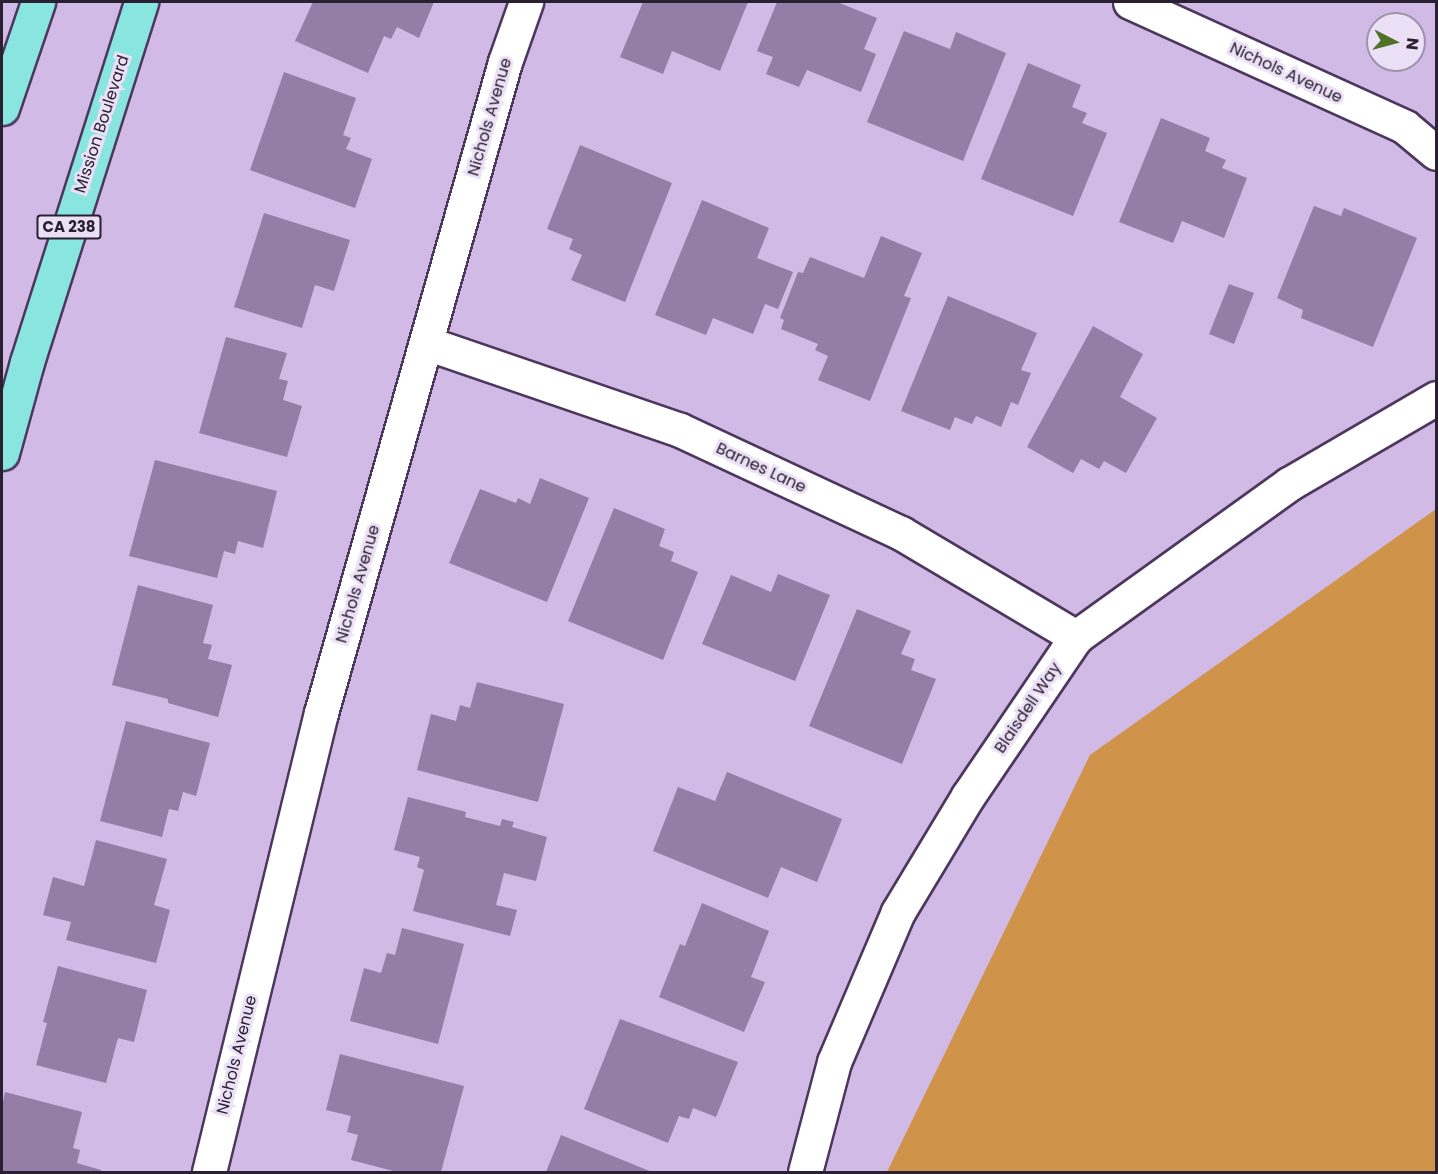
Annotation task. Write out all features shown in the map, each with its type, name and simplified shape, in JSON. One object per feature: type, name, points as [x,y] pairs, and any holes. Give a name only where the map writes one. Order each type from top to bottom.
[{"type":"main road","points":[[2,108],[38,2]]},
{"type":"main road","name":"Mission Boulevard","points":[[2,453],[34,340],[141,2]]},
{"type":"street","name":"Nichols Avenue","points":[[209,1173],[321,713],[505,62],[526,2]]},
{"type":"street","name":"Nichols Avenue","points":[[1130,2],[1405,127],[1437,153]]},
{"type":"street","name":"Barnes Lane","points":[[426,343],[680,430],[901,533],[1076,637]]},
{"type":"street","name":"Blaisdell Way","points":[[805,1173],[834,1062],[898,912],[968,796],[1076,637],[1289,484],[1437,398]]},
{"type":"shaded area","points":[[1436,509],[1436,1172],[887,1172],[1090,755]]},
{"type":"building","points":[[313,2],[434,2],[419,38],[397,27],[391,39],[384,36],[368,73],[295,41]]},
{"type":"building","points":[[643,2],[748,2],[720,71],[672,51],[663,74],[620,57]]},
{"type":"building","points":[[777,2],[837,2],[877,18],[864,49],[876,54],[861,92],[807,70],[799,87],[766,74],[773,57],[757,51]]},
{"type":"building","points":[[904,31],[950,49],[956,32],[1006,53],[963,161],[867,122]]},
{"type":"building","points":[[1028,63],[1081,85],[1072,107],[1087,113],[1082,123],[1107,133],[1073,216],[981,179]]},
{"type":"building","points":[[284,72],[356,98],[343,135],[351,138],[346,149],[372,159],[355,208],[250,170]]},
{"type":"building","points":[[1161,118],[1210,138],[1205,151],[1226,160],[1222,168],[1247,178],[1224,238],[1182,221],[1173,243],[1119,222]]},
{"type":"building","points":[[580,145],[672,183],[625,302],[571,280],[582,255],[569,249],[573,239],[547,229]]},
{"type":"building","points":[[702,200],[769,228],[757,258],[793,272],[778,309],[765,304],[753,334],[713,318],[706,335],[655,315]]},
{"type":"building","points":[[1314,206],[1341,216],[1344,208],[1417,238],[1373,347],[1301,318],[1303,310],[1277,298]]},
{"type":"building","points":[[264,213],[350,240],[334,291],[315,285],[302,328],[234,307]]},
{"type":"building","points":[[881,236],[922,253],[904,296],[911,298],[870,401],[818,380],[828,356],[815,350],[818,344],[781,329],[784,320],[780,318],[798,272],[803,273],[810,257],[864,278]]},
{"type":"building","points":[[1229,284],[1254,293],[1234,344],[1209,334]]},
{"type":"building","points":[[948,296],[1037,333],[1021,370],[1031,373],[1018,405],[1011,402],[1001,427],[976,416],[972,424],[955,417],[950,430],[901,411]]},
{"type":"building","points":[[1093,326],[1143,354],[1120,397],[1157,418],[1126,473],[1104,461],[1099,469],[1081,459],[1073,473],[1027,447]]},
{"type":"building","points":[[226,337],[287,353],[279,379],[288,381],[283,400],[302,406],[287,457],[199,433]]},
{"type":"building","points":[[155,460],[277,491],[263,548],[238,541],[235,554],[224,551],[217,578],[129,556]]},
{"type":"building","points":[[540,478],[589,498],[547,602],[449,563],[480,489],[516,503],[518,498],[530,504]]},
{"type":"building","points":[[614,508],[665,529],[659,546],[674,552],[671,561],[698,572],[663,660],[568,621]]},
{"type":"building","points":[[778,574],[830,595],[795,681],[702,644],[731,575],[771,592]]},
{"type":"building","points":[[138,585],[213,605],[203,643],[212,645],[208,659],[232,665],[218,717],[168,703],[168,699],[112,685]]},
{"type":"building","points":[[857,609],[911,631],[901,654],[915,659],[911,670],[936,679],[902,764],[809,726]]},
{"type":"building","points":[[477,682],[564,704],[538,802],[417,770],[431,714],[456,721],[460,705],[470,708]]},
{"type":"building","points":[[126,721],[210,743],[196,796],[183,792],[178,811],[169,809],[162,837],[100,821]]},
{"type":"building","points":[[727,772],[842,819],[817,882],[781,867],[768,898],[653,851],[678,787],[715,801]]},
{"type":"building","points":[[408,797],[466,812],[465,817],[500,826],[502,819],[514,822],[512,827],[547,837],[536,881],[504,873],[496,905],[517,910],[510,936],[413,911],[424,870],[417,867],[420,857],[394,850]]},
{"type":"building","points":[[96,840],[167,859],[154,905],[170,910],[156,963],[66,940],[71,922],[43,915],[53,877],[84,886]]},
{"type":"building","points":[[702,903],[769,931],[751,977],[765,982],[744,1032],[659,997],[680,944],[685,946]]},
{"type":"building","points":[[402,928],[464,944],[438,1044],[350,1021],[364,968],[381,973],[387,953],[395,955]]},
{"type":"building","points":[[58,966],[147,990],[134,1042],[118,1038],[106,1083],[36,1065],[47,1023],[43,1022]]},
{"type":"building","points":[[620,1019],[738,1062],[716,1117],[693,1108],[689,1119],[679,1116],[668,1143],[584,1109]]},
{"type":"building","points":[[340,1054],[464,1086],[441,1172],[397,1172],[351,1160],[358,1135],[347,1132],[351,1116],[326,1110]]},
{"type":"building","points":[[5,1092],[82,1112],[73,1148],[80,1150],[77,1163],[101,1170],[101,1172],[2,1172],[2,1106]]},
{"type":"building","points":[[561,1135],[652,1172],[546,1172]]}]
